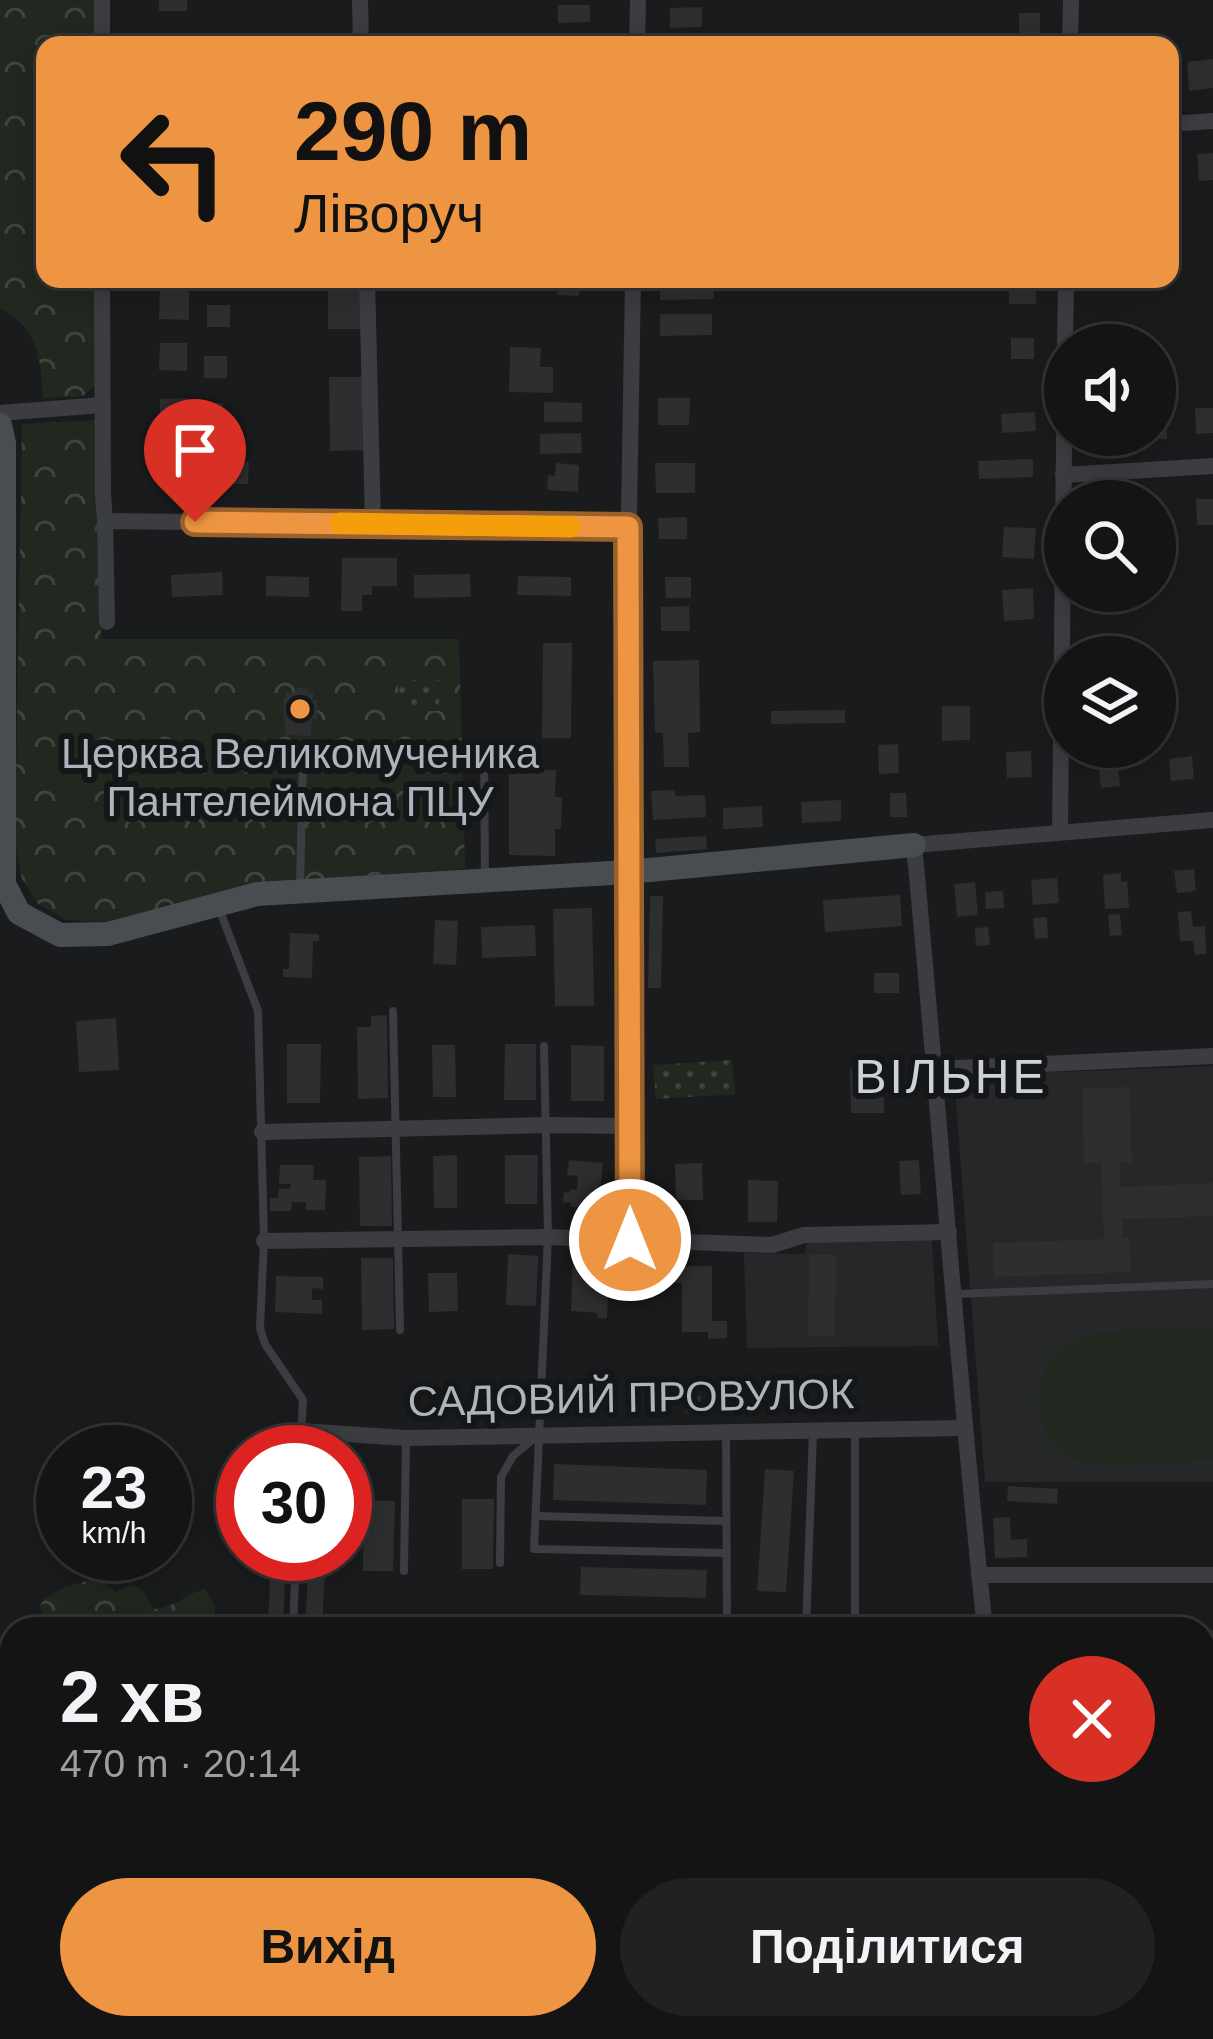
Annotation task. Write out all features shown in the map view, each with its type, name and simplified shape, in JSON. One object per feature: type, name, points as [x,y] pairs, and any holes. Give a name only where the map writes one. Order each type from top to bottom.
[{"type":"street","points":[[102,0],[102,36]]},
{"type":"street","points":[[360,0],[362,36]]},
{"type":"street","points":[[637,36],[638,0]]},
{"type":"street","points":[[1070,36],[1071,0]]},
{"type":"street","points":[[1179,123],[1213,121]]},
{"type":"street","points":[[102,288],[107,622]]},
{"type":"street","points":[[367,288],[374,524]]},
{"type":"street","points":[[630,1240],[628,527],[633,288]]},
{"type":"street","points":[[1065,324],[1066,288]]},
{"type":"street","points":[[0,413],[102,405]]},
{"type":"street","points":[[0,425],[4,443],[4,884],[19,913],[59,935],[108,934],[257,894],[628,872],[1213,820]]},
{"type":"street","points":[[1060,831],[1063,456]]},
{"type":"street","points":[[1063,475],[1213,466]]},
{"type":"street","points":[[105,521],[628,527]]},
{"type":"street","points":[[914,845],[984,1617]]},
{"type":"street","points":[[936,1069],[1213,1056]]},
{"type":"street","points":[[262,1132],[629,1126]]},
{"type":"street","points":[[264,1241],[548,1238],[772,1245],[804,1234],[949,1232]]},
{"type":"street","name":"САДОВИЙ ПРОВУЛОК","points":[[372,1435],[964,1428]]},
{"type":"street","points":[[979,1575],[1213,1575]]},
{"type":"lane","points":[[484,746],[485,880]]},
{"type":"lane","points":[[300,892],[303,762]]},
{"type":"lane","points":[[218,904],[258,1011],[264,1241],[260,1328],[265,1344],[303,1400],[301,1425]]},
{"type":"lane","points":[[393,1011],[400,1330]]},
{"type":"lane","points":[[544,1046],[548,1238],[534,1549],[727,1553]]},
{"type":"lane","points":[[954,1294],[1213,1284]]},
{"type":"lane","points":[[806,1617],[813,1430]]},
{"type":"lane","points":[[855,1430],[855,1617]]},
{"type":"lane","points":[[726,1432],[727,1617]]},
{"type":"lane","points":[[500,1563],[500,1477],[513,1456],[538,1435]]},
{"type":"lane","points":[[404,1571],[406,1438]]},
{"type":"lane","points":[[536,1516],[727,1521]]},
{"type":"lane","points":[[293,1617],[295,1581]]},
{"type":"shaded area","points":[[1213,1066],[1213,1482],[985,1482],[954,1076]]},
{"type":"shaded area","points":[[932,1239],[938,1346],[747,1348],[744,1253],[805,1254],[807,1240]]},
{"type":"green space","points":[[0,0],[100,0],[99,36],[36,36],[36,288],[98,288],[98,383],[83,396],[43,398],[35,346],[23,326],[0,308]]},
{"type":"green space","points":[[96,420],[101,639],[459,639],[465,869],[258,883],[111,922],[67,920],[38,904],[22,879],[15,843],[22,424]]},
{"type":"green space","points":[[398,680],[439,680],[439,711],[398,711]]},
{"type":"green space","points":[[732,1060],[735,1094],[656,1099],[653,1065]]},
{"type":"green space","points":[[1213,1328],[1213,1459],[1096,1464],[1072,1458],[1054,1444],[1038,1402],[1046,1367],[1061,1349],[1088,1336],[1122,1331]]},
{"type":"green space","points":[[87,1581],[102,1581],[116,1592],[131,1585],[145,1594],[153,1609],[205,1589],[215,1617],[46,1617],[40,1605],[51,1594]]},
{"type":"building","points":[[159,0],[187,0],[187,11],[159,11]]},
{"type":"building","points":[[558,5],[590,5],[590,22],[558,23]]},
{"type":"building","points":[[702,7],[702,27],[670,28],[670,8]]},
{"type":"building","points":[[1019,13],[1040,13],[1040,33],[1019,33]]},
{"type":"building","points":[[1213,59],[1213,88],[1189,91],[1187,62]]},
{"type":"building","points":[[1213,153],[1213,180],[1199,181],[1197,154]]},
{"type":"building","points":[[160,288],[189,288],[189,320],[159,319]]},
{"type":"building","points":[[328,288],[364,288],[364,329],[328,329]]},
{"type":"building","points":[[557,288],[579,288],[579,296],[557,295]]},
{"type":"building","points":[[660,288],[714,288],[714,299],[660,300]]},
{"type":"building","points":[[1009,288],[1036,288],[1036,304],[1009,304]]},
{"type":"building","points":[[207,305],[230,305],[230,327],[207,327]]},
{"type":"building","points":[[660,314],[712,314],[712,335],[660,336]]},
{"type":"building","points":[[1011,338],[1034,338],[1034,359],[1011,359]]},
{"type":"building","points":[[160,343],[187,343],[187,371],[159,370]]},
{"type":"building","points":[[510,347],[541,348],[540,367],[553,367],[553,393],[509,392]]},
{"type":"building","points":[[204,356],[227,356],[227,378],[204,378]]},
{"type":"building","points":[[329,377],[362,377],[363,450],[330,451]]},
{"type":"building","points":[[188,398],[189,427],[160,427],[160,399]]},
{"type":"building","points":[[658,398],[690,398],[689,425],[658,425]]},
{"type":"building","points":[[544,402],[582,403],[582,422],[544,422]]},
{"type":"building","points":[[200,403],[223,403],[222,425],[200,425]]},
{"type":"building","points":[[1195,408],[1213,408],[1213,433],[1196,434]]},
{"type":"building","points":[[1035,412],[1036,431],[1002,433],[1001,414]]},
{"type":"building","points":[[581,433],[582,453],[540,454],[540,434]]},
{"type":"building","points":[[1033,459],[1033,477],[979,479],[978,461]]},
{"type":"building","points":[[160,462],[189,462],[188,485],[159,484]]},
{"type":"building","points":[[226,462],[249,462],[248,484],[226,484]]},
{"type":"building","points":[[556,463],[579,465],[578,492],[547,490],[548,475],[555,476]]},
{"type":"building","points":[[655,463],[695,463],[695,493],[656,493]]},
{"type":"building","points":[[1196,499],[1213,499],[1213,525],[1197,525]]},
{"type":"building","points":[[687,517],[687,539],[659,539],[658,518]]},
{"type":"building","points":[[1004,527],[1036,528],[1034,559],[1002,557]]},
{"type":"building","points":[[342,558],[397,558],[397,586],[372,586],[372,595],[362,595],[362,611],[341,611]]},
{"type":"building","points":[[222,572],[223,595],[172,597],[171,575]]},
{"type":"building","points":[[470,574],[471,597],[414,598],[414,575]]},
{"type":"building","points":[[266,576],[309,577],[309,597],[266,596]]},
{"type":"building","points":[[518,576],[571,577],[571,596],[517,595]]},
{"type":"building","points":[[665,577],[691,577],[691,598],[666,598]]},
{"type":"building","points":[[1033,588],[1034,619],[1004,621],[1002,590]]},
{"type":"building","points":[[689,606],[690,631],[661,631],[661,607]]},
{"type":"building","points":[[543,643],[572,643],[571,738],[542,738]]},
{"type":"building","points":[[699,660],[700,732],[688,733],[689,767],[664,767],[663,733],[655,733],[653,661]]},
{"type":"building","name":"Церква Великомученика Пантелеймона ПЦУ","points":[[299,687],[314,693],[313,700],[317,700],[311,736],[285,735],[283,698]]},
{"type":"building","points":[[942,706],[970,706],[970,740],[942,741]]},
{"type":"building","points":[[845,710],[845,723],[771,724],[771,711]]},
{"type":"building","points":[[898,744],[899,773],[879,774],[878,745]]},
{"type":"building","points":[[1031,751],[1032,777],[1007,778],[1006,752]]},
{"type":"building","points":[[1192,756],[1194,779],[1171,781],[1170,768],[1176,768],[1176,758]]},
{"type":"building","points":[[1099,768],[1118,768],[1120,786],[1101,788]]},
{"type":"building","points":[[509,770],[556,770],[555,797],[562,797],[555,856],[509,855]]},
{"type":"building","points":[[675,790],[675,796],[705,795],[706,817],[653,820],[651,791]]},
{"type":"building","points":[[890,793],[906,793],[907,817],[890,817]]},
{"type":"building","points":[[841,800],[841,821],[802,823],[801,802]]},
{"type":"building","points":[[762,806],[763,827],[723,829],[723,808]]},
{"type":"building","points":[[706,836],[707,849],[656,853],[655,839]]},
{"type":"building","points":[[1194,869],[1196,891],[1177,893],[1174,871]]},
{"type":"building","points":[[1121,873],[1121,882],[1127,881],[1129,908],[1105,909],[1103,875]]},
{"type":"building","points":[[1057,878],[1059,903],[1033,905],[1031,880]]},
{"type":"building","points":[[975,882],[978,915],[957,917],[954,884]]},
{"type":"building","points":[[1003,891],[1004,908],[986,909],[985,892]]},
{"type":"building","points":[[900,895],[902,926],[825,932],[823,900]]},
{"type":"building","points":[[650,896],[663,896],[661,988],[648,988]]},
{"type":"building","points":[[592,908],[594,1006],[555,1006],[553,909]]},
{"type":"building","points":[[1191,911],[1193,927],[1205,926],[1206,954],[1195,955],[1193,941],[1180,941],[1178,912]]},
{"type":"building","points":[[1120,914],[1122,935],[1110,936],[1108,915]]},
{"type":"building","points":[[1047,917],[1048,938],[1035,939],[1033,918]]},
{"type":"building","points":[[435,920],[458,921],[456,965],[433,964]]},
{"type":"building","points":[[535,925],[536,956],[482,958],[481,927]]},
{"type":"building","points":[[988,927],[990,945],[976,946],[975,928]]},
{"type":"building","points":[[290,933],[319,934],[319,941],[313,941],[312,978],[283,977],[283,969],[289,969]]},
{"type":"building","points":[[874,973],[899,973],[899,993],[874,993]]},
{"type":"building","points":[[387,1015],[388,1098],[358,1099],[357,1027],[371,1027],[371,1016]]},
{"type":"building","points":[[116,1018],[119,1070],[79,1072],[76,1021]]},
{"type":"building","points":[[287,1044],[321,1044],[320,1103],[287,1103]]},
{"type":"building","points":[[505,1044],[536,1044],[536,1100],[504,1100]]},
{"type":"building","points":[[432,1045],[455,1045],[456,1097],[433,1097]]},
{"type":"building","points":[[571,1045],[604,1046],[604,1101],[571,1101]]},
{"type":"building","points":[[883,1068],[884,1113],[851,1113],[850,1069]]},
{"type":"building","points":[[1129,1087],[1132,1162],[1120,1162],[1121,1187],[1213,1183],[1213,1216],[1122,1219],[1123,1238],[1129,1238],[1131,1272],[994,1277],[993,1243],[1104,1239],[1101,1163],[1084,1163],[1082,1088]]},
{"type":"building","points":[[457,1155],[457,1208],[434,1208],[433,1156]]},
{"type":"building","points":[[505,1155],[538,1155],[537,1204],[505,1204]]},
{"type":"building","points":[[391,1156],[392,1226],[360,1226],[359,1157]]},
{"type":"building","points":[[569,1160],[603,1163],[599,1203],[584,1202],[583,1208],[563,1202],[564,1192],[577,1190],[578,1176],[567,1175]]},
{"type":"building","points":[[919,1160],[921,1194],[901,1195],[899,1161]]},
{"type":"building","points":[[702,1163],[703,1200],[676,1200],[675,1164]]},
{"type":"building","points":[[280,1165],[314,1165],[313,1180],[326,1180],[325,1210],[305,1210],[306,1202],[292,1202],[291,1211],[270,1211],[270,1198],[278,1198],[279,1188],[290,1189],[291,1184],[279,1184]]},
{"type":"building","points":[[748,1180],[778,1181],[777,1222],[748,1222]]},
{"type":"building","points":[[600,1251],[610,1251],[607,1318],[571,1311],[573,1255],[599,1256]]},
{"type":"building","points":[[508,1254],[538,1256],[536,1306],[506,1305]]},
{"type":"building","points":[[809,1255],[836,1255],[835,1336],[808,1336]]},
{"type":"building","points":[[361,1258],[393,1258],[394,1329],[362,1330]]},
{"type":"building","points":[[682,1266],[712,1266],[712,1321],[727,1321],[727,1338],[682,1332],[682,1283],[669,1283],[669,1271],[682,1271]]},
{"type":"building","points":[[428,1273],[457,1273],[458,1311],[429,1312]]},
{"type":"building","points":[[276,1276],[323,1277],[323,1289],[312,1288],[312,1300],[322,1300],[322,1314],[275,1312]]},
{"type":"building","points":[[687,1395],[701,1396],[699,1413],[685,1413]]},
{"type":"building","points":[[554,1464],[707,1470],[706,1505],[553,1500]]},
{"type":"building","points":[[765,1469],[794,1471],[786,1592],[757,1591]]},
{"type":"building","points":[[1008,1486],[1058,1489],[1057,1504],[1007,1501]]},
{"type":"building","points":[[462,1499],[494,1499],[493,1569],[462,1569]]},
{"type":"building","points":[[372,1500],[395,1501],[393,1571],[372,1571]]},
{"type":"building","points":[[1010,1517],[1011,1540],[1027,1539],[1027,1557],[995,1558],[993,1518]]},
{"type":"building","points":[[581,1567],[707,1570],[706,1598],[580,1595]]},
{"type":"building","points":[[270,1581],[285,1581],[283,1617],[268,1617]]},
{"type":"building","points":[[308,1581],[325,1581],[323,1617],[306,1617]]},
{"type":"slow traffic","points":[[340,523],[570,527]]},
{"type":"place","name":"Церква Великомученика Пантелеймона ПЦУ","points":[[300,709]]},
{"type":"district","name":"ВІЛЬНЕ","points":[[951,1076]]},
{"type":"route","points":[[195,522],[628,527],[630,1240]]}]
